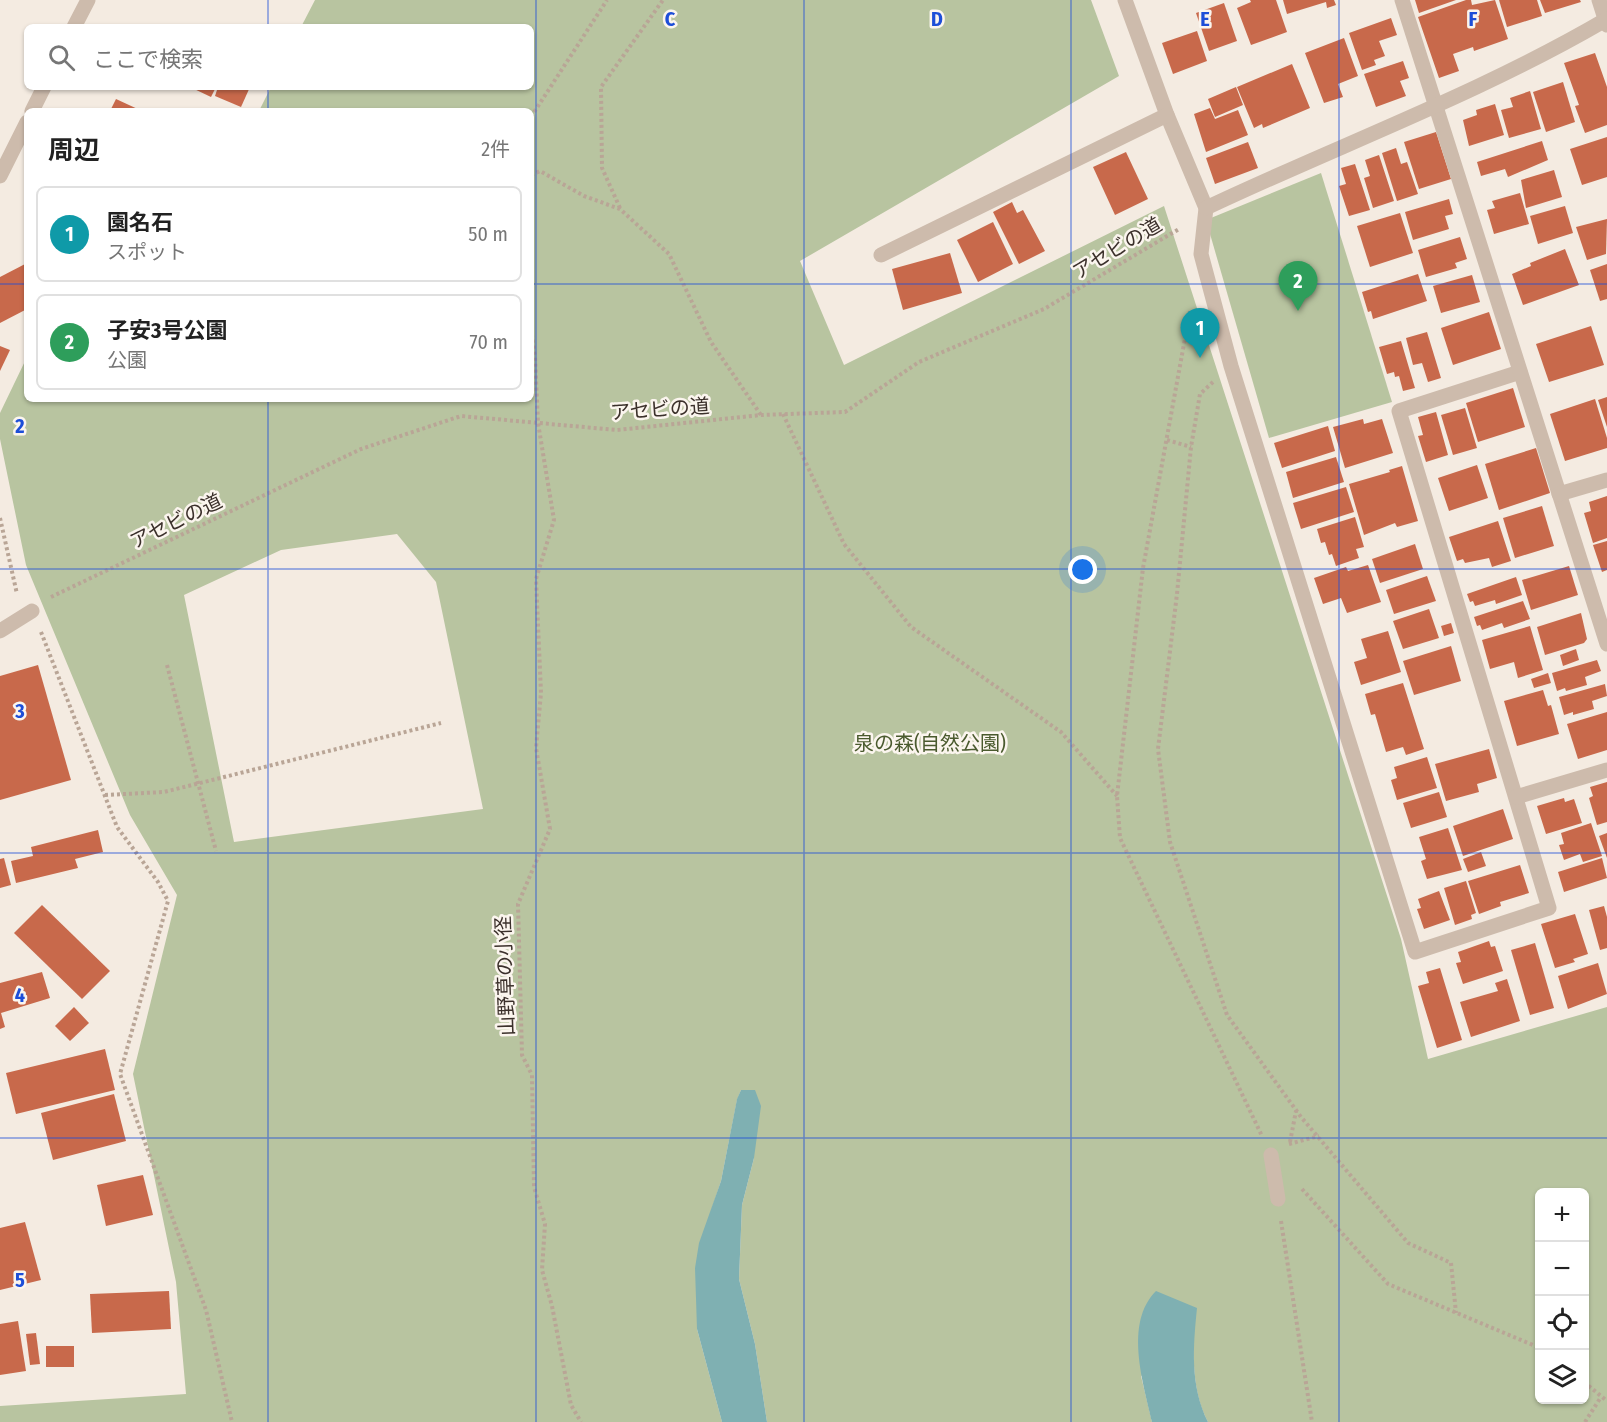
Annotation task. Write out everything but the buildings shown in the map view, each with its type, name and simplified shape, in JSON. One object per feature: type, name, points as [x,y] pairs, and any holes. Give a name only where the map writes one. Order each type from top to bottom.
[{"type":"street","points":[[76,24],[88,0]]},
{"type":"street","points":[[1125,0],[1167,116],[1206,208],[1201,254],[1231,366],[1415,952],[1549,908],[1399,411],[1520,372]]},
{"type":"street","points":[[1402,0],[1438,105],[1607,644]]},
{"type":"street","points":[[1206,208],[1438,105],[1606,22],[1599,0]]},
{"type":"street","points":[[34,108],[42,90]]},
{"type":"street","points":[[881,255],[1167,116]]},
{"type":"street","points":[[0,176],[24,128]]},
{"type":"street","points":[[1559,494],[1607,480]]},
{"type":"street","points":[[0,631],[27,614]]},
{"type":"street","points":[[1516,797],[1607,770]]},
{"type":"street","points":[[1271,1155],[1278,1199]]},
{"type":"path","points":[[534,112],[607,0]]},
{"type":"path","points":[[620,209],[602,168],[601,87],[663,0]]},
{"type":"path","points":[[534,174],[540,171],[584,196],[620,209],[669,254],[711,342],[761,415]]},
{"type":"path","name":"アセビの道","points":[[27,614],[48,599],[361,449],[461,416],[617,429],[761,415],[845,412],[919,362],[1044,309],[1188,224],[1206,208]]},
{"type":"path","points":[[1191,306],[1143,568],[1118,796],[1120,838],[1271,1155],[1388,1284],[1535,1346]]},
{"type":"path","name":"山野草の小径","points":[[534,350],[538,423],[554,520],[537,579],[541,693],[537,748],[550,829],[518,904],[522,1056],[532,1075],[534,1187],[546,1224],[542,1270],[552,1306],[571,1405],[581,1422]]},
{"type":"path","points":[[1231,366],[1200,394],[1191,447],[1177,594],[1158,749],[1170,842],[1227,1015],[1296,1110],[1408,1243],[1450,1263],[1456,1313]]},
{"type":"path","points":[[783,414],[844,544],[911,627],[1060,732],[1118,796]]},
{"type":"path","points":[[1167,441],[1191,447]]},
{"type":"path","points":[[0,518],[27,614],[117,827],[158,882],[168,901],[120,1074],[206,1310],[232,1422]]},
{"type":"path","points":[[167,664],[216,851]]},
{"type":"path","points":[[105,795],[164,792],[441,723]]},
{"type":"path","points":[[1296,1110],[1290,1143],[1319,1136]]},
{"type":"path","points":[[1278,1199],[1312,1422]]},
{"type":"path","points":[[1589,1386],[1607,1401]]},
{"type":"path","points":[[1585,1422],[1601,1397]]},
{"type":"green space","name":"泉の森(自然公園)","points":[[315,0],[1091,0],[1119,76],[800,261],[844,365],[1164,206],[1401,939],[1428,1059],[1607,1007],[1607,1422],[1208,1422],[1198,1394],[1193,1344],[1141,1376],[1152,1422],[767,1422],[755,1344],[739,1279],[742,1205],[754,1158],[741,1090],[721,1181],[712,1208],[697,1329],[722,1422],[0,1422],[0,1406],[186,1394],[176,1282],[133,1074],[177,895],[130,815],[26,565],[0,439],[0,413],[24,363],[24,402],[534,402],[534,108],[260,108],[270,90],[534,90],[534,24],[303,24]],"holes":[[[397,534],[436,582],[483,809],[234,842],[184,595],[281,550]]]},
{"type":"green space","points":[[1321,173],[1392,402],[1269,438],[1206,220]]},
{"type":"water","points":[[741,1090],[755,1090],[761,1106],[754,1158],[742,1205],[739,1279],[755,1344],[767,1422],[722,1422],[697,1329],[695,1268],[699,1243],[721,1181],[737,1099]]},
{"type":"water","points":[[1156,1291],[1197,1308],[1194,1366],[1198,1394],[1208,1422],[1152,1422],[1141,1371],[1138,1336],[1146,1304]]},
{"type":"place","name":"子安3号公園","points":[[1298,311]]},
{"type":"place","name":"園名石","points":[[1200,358]]}]
